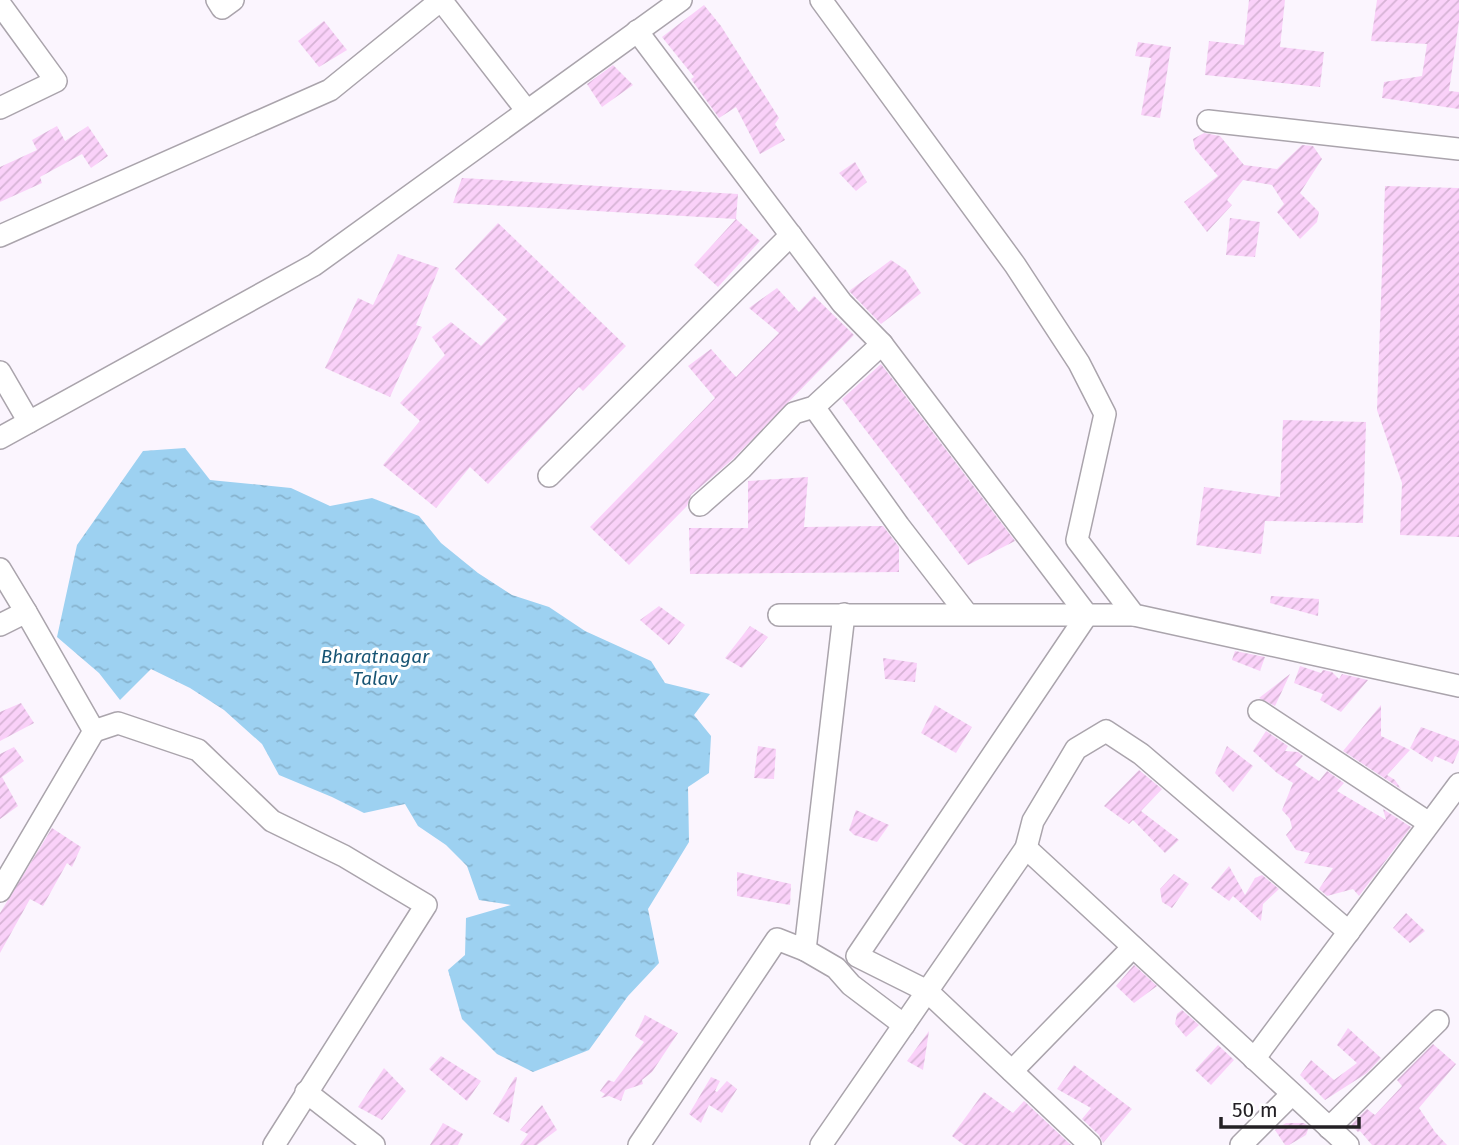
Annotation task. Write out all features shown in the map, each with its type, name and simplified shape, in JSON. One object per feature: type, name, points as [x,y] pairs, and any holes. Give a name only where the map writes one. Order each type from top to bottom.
[{"type":"street","points":[[217,0],[222,8],[233,0]]},
{"type":"street","points":[[0,236],[330,90],[441,0],[527,111]]},
{"type":"street","points":[[0,438],[314,265],[681,0]]},
{"type":"street","points":[[821,0],[1016,265],[1079,363],[1105,414],[1077,540],[1134,615]]},
{"type":"street","points":[[0,4],[56,81],[0,108]]},
{"type":"street","points":[[637,31],[842,303],[882,344],[1087,615]]},
{"type":"street","points":[[1208,121],[1459,149]]},
{"type":"street","points":[[550,476],[791,235]]},
{"type":"street","points":[[700,505],[742,468],[794,413],[814,407],[882,344]]},
{"type":"street","points":[[0,372],[29,422]]},
{"type":"street","points":[[814,407],[898,526],[967,614]]},
{"type":"street","points":[[0,569],[94,731]]},
{"type":"street","points":[[0,625],[26,612]]},
{"type":"street","points":[[805,950],[844,614]]},
{"type":"street","points":[[779,615],[1134,615],[1459,686]]},
{"type":"street","points":[[1087,615],[857,956],[927,991],[1090,1145]]},
{"type":"street","points":[[1259,711],[1429,823]]},
{"type":"street","points":[[0,891],[94,731],[118,723],[198,750],[272,821],[344,856],[426,905],[274,1145]]},
{"type":"street","points":[[821,1145],[1026,848],[1033,821],[1076,749],[1106,731],[1140,754],[1349,932]]},
{"type":"street","points":[[1254,1059],[1459,783]]},
{"type":"street","points":[[1026,848],[1348,1145]]},
{"type":"street","points":[[639,1145],[777,939],[805,950],[836,968],[851,985],[904,1025]]},
{"type":"street","points":[[1012,1071],[1133,947]]},
{"type":"street","points":[[1329,1128],[1438,1021]]},
{"type":"street","points":[[306,1092],[374,1145]]},
{"type":"street","points":[[1241,1145],[1292,1094]]},
{"type":"water","name":"Bharatnagar Talav","points":[[185,448],[210,480],[291,488],[330,506],[372,498],[419,516],[441,543],[478,573],[512,595],[549,607],[585,631],[651,661],[665,683],[710,694],[694,715],[711,736],[709,773],[688,787],[689,842],[648,909],[659,963],[628,996],[589,1050],[533,1072],[497,1054],[462,1019],[448,970],[465,955],[466,918],[511,905],[479,900],[467,866],[446,845],[418,826],[405,804],[364,813],[279,775],[262,744],[224,710],[190,688],[151,669],[120,700],[99,673],[57,637],[77,545],[143,451]]},
{"type":"building","points":[[1249,0],[1285,0],[1280,47],[1324,52],[1320,87],[1205,75],[1209,41],[1244,45]]},
{"type":"building","points":[[1377,0],[1459,0],[1459,21],[1449,91],[1459,92],[1459,109],[1382,98],[1384,82],[1422,76],[1427,44],[1371,41]]},
{"type":"building","points":[[704,5],[721,26],[779,118],[775,124],[785,140],[760,154],[736,107],[719,118],[691,79],[694,77],[662,37]]},
{"type":"building","points":[[324,21],[347,50],[319,67],[298,41]]},
{"type":"building","points":[[1138,42],[1171,47],[1160,118],[1141,115],[1151,58],[1135,56]]},
{"type":"building","points":[[613,65],[633,85],[602,107],[587,84]]},
{"type":"building","points":[[57,126],[65,141],[88,126],[108,156],[91,168],[82,154],[40,177],[42,183],[0,202],[0,167],[37,150],[32,140]]},
{"type":"building","points":[[1204,133],[1220,136],[1244,165],[1277,169],[1302,145],[1313,146],[1322,159],[1300,193],[1319,212],[1317,222],[1300,239],[1277,212],[1284,204],[1272,185],[1243,180],[1227,200],[1232,205],[1207,232],[1184,202],[1218,176],[1195,149],[1193,139]]},
{"type":"building","points":[[855,162],[867,182],[856,191],[839,173]]},
{"type":"building","points":[[462,178],[738,194],[736,219],[453,203]]},
{"type":"building","points":[[1385,186],[1459,188],[1459,537],[1400,535],[1402,483],[1377,410]]},
{"type":"building","points":[[1230,218],[1260,222],[1255,257],[1226,255]]},
{"type":"building","points":[[736,219],[760,241],[718,287],[694,265]]},
{"type":"building","points":[[498,223],[626,346],[583,391],[579,387],[488,484],[470,467],[436,508],[383,465],[420,421],[400,403],[445,355],[432,337],[451,322],[481,346],[507,319],[455,269]]},
{"type":"building","points":[[398,254],[439,268],[416,325],[422,327],[390,397],[325,368],[358,298],[373,305]]},
{"type":"building","points":[[891,260],[906,270],[921,293],[881,324],[849,291]]},
{"type":"building","points":[[777,288],[799,312],[814,296],[854,335],[733,459],[691,495],[687,506],[629,565],[590,527],[715,398],[688,366],[711,349],[736,377],[779,333],[749,308]]},
{"type":"building","points":[[881,364],[1015,541],[968,565],[842,399]]},
{"type":"building","points":[[1283,420],[1366,422],[1363,523],[1265,521],[1261,554],[1196,545],[1204,487],[1280,497]]},
{"type":"building","points":[[808,477],[804,527],[883,526],[899,547],[899,572],[690,574],[689,528],[748,528],[748,481]]},
{"type":"building","points":[[1271,596],[1319,599],[1318,616],[1270,603]]},
{"type":"building","points":[[659,606],[685,625],[669,645],[640,620]]},
{"type":"building","points":[[750,626],[768,637],[742,668],[725,658]]},
{"type":"building","points":[[1235,651],[1265,657],[1260,671],[1232,660]]},
{"type":"building","points":[[883,658],[917,663],[915,682],[885,679]]},
{"type":"building","points":[[1300,666],[1321,673],[1323,670],[1332,672],[1339,679],[1342,674],[1368,680],[1341,712],[1320,700],[1323,694],[1294,683]]},
{"type":"building","points":[[1290,674],[1275,706],[1259,698]]},
{"type":"building","points":[[21,703],[34,723],[0,741],[0,712]]},
{"type":"building","points":[[935,705],[972,727],[956,753],[921,733]]},
{"type":"building","points":[[1381,705],[1381,736],[1410,750],[1387,775],[1395,780],[1401,789],[1343,751]]},
{"type":"building","points":[[1421,727],[1459,741],[1459,750],[1453,764],[1435,756],[1432,762],[1410,748]]},
{"type":"building","points":[[1266,731],[1288,746],[1285,751],[1298,752],[1303,756],[1295,765],[1319,781],[1327,771],[1344,783],[1337,791],[1386,820],[1383,809],[1411,827],[1359,896],[1353,889],[1327,896],[1319,889],[1333,868],[1304,863],[1310,853],[1296,850],[1286,835],[1292,828],[1290,819],[1282,810],[1293,783],[1277,773],[1253,751]]},
{"type":"building","points":[[758,746],[776,749],[774,779],[754,778]]},
{"type":"building","points":[[1227,746],[1253,766],[1233,792],[1215,773]]},
{"type":"building","points":[[14,747],[24,761],[2,777],[18,806],[0,819],[0,754]]},
{"type":"building","points":[[1139,770],[1162,789],[1141,811],[1179,840],[1165,853],[1133,820],[1129,824],[1104,806]]},
{"type":"building","points":[[856,810],[889,825],[877,842],[854,835],[849,830]]},
{"type":"building","points":[[52,828],[81,847],[72,867],[67,863],[43,906],[30,899],[0,953],[0,913]]},
{"type":"building","points":[[1229,866],[1245,895],[1255,878],[1262,875],[1279,889],[1263,904],[1261,921],[1233,896],[1229,901],[1211,888]]},
{"type":"building","points":[[737,872],[791,884],[790,905],[737,896]]},
{"type":"building","points":[[1174,874],[1189,884],[1172,908],[1162,902],[1160,889]]},
{"type":"building","points":[[1406,913],[1425,931],[1410,943],[1393,928]]},
{"type":"building","points":[[1134,965],[1157,986],[1134,1003],[1116,986]]},
{"type":"building","points":[[1182,1010],[1199,1025],[1186,1037],[1175,1024],[1177,1014]]},
{"type":"building","points":[[645,1015],[678,1033],[652,1072],[642,1080],[643,1084],[625,1090],[621,1101],[609,1096],[601,1098],[605,1094],[600,1091],[608,1080],[614,1082],[644,1042],[635,1036]]},
{"type":"building","points":[[1348,1028],[1381,1058],[1367,1073],[1325,1100],[1300,1075],[1311,1060],[1334,1080],[1357,1063],[1337,1045]]},
{"type":"building","points":[[929,1031],[923,1070],[907,1061]]},
{"type":"building","points":[[1433,1044],[1456,1064],[1419,1108],[1447,1145],[1372,1145],[1351,1125],[1367,1109],[1375,1115],[1402,1086],[1397,1080]]},
{"type":"building","points":[[1218,1045],[1234,1060],[1211,1085],[1195,1070]]},
{"type":"building","points":[[441,1056],[481,1081],[467,1101],[429,1069]]},
{"type":"building","points":[[1074,1065],[1132,1109],[1103,1143],[1099,1135],[1082,1119],[1091,1108],[1057,1089]]},
{"type":"building","points":[[384,1068],[406,1091],[382,1120],[358,1107]]},
{"type":"building","points":[[517,1077],[509,1123],[493,1114]]},
{"type":"building","points":[[711,1077],[720,1081],[715,1091],[717,1092],[727,1081],[737,1089],[722,1113],[709,1105],[701,1123],[689,1114]]},
{"type":"building","points":[[984,1092],[1013,1113],[1024,1101],[1071,1145],[964,1145],[952,1136]]},
{"type":"building","points":[[542,1105],[557,1130],[537,1145],[520,1145],[528,1134],[520,1130]]},
{"type":"building","points":[[443,1123],[463,1134],[458,1145],[430,1145]]},
{"type":"building","points":[[1286,1123],[1304,1123],[1309,1127],[1306,1135],[1285,1145],[1275,1130]]}]
